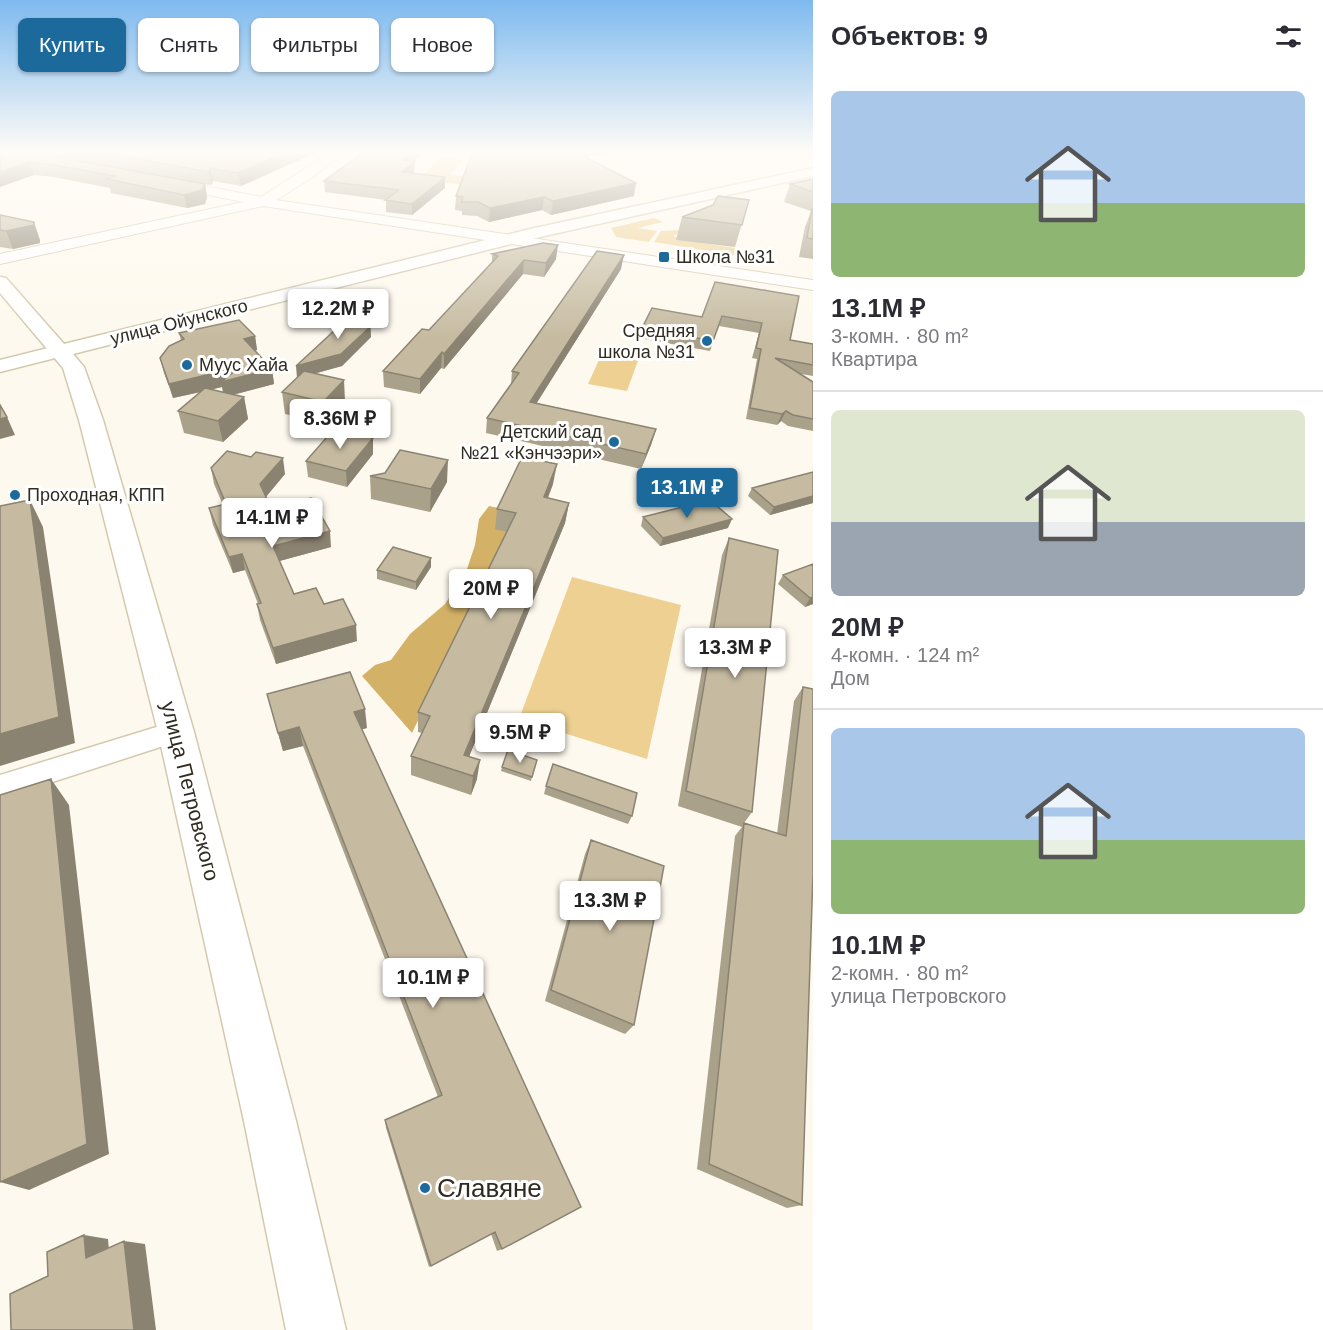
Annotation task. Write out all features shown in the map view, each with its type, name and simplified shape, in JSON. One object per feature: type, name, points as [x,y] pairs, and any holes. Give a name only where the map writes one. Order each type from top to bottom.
[{"type":"main road","name":"улица Ойунского","points":[[0,366],[513,239],[625,214]]},
{"type":"main road","name":"улица Петровского","points":[[0,282],[77,374],[88,409],[176,732],[270,1121],[316,1330]]},
{"type":"street","points":[[0,259],[207,214]]},
{"type":"street","points":[[345,214],[813,285]]},
{"type":"street","points":[[0,787],[176,732]]},
{"type":"shaded area","points":[[654,218],[663,222],[638,228],[657,231],[649,242],[616,237],[611,228]]},
{"type":"shaded area","points":[[680,230],[680,233],[673,236],[689,241],[736,248],[734,255],[654,242],[661,231]]},
{"type":"shaded area","points":[[604,349],[640,355],[627,391],[588,384]]},
{"type":"shaded area","points":[[489,506],[517,512],[412,733],[362,676],[375,665],[391,660],[410,634],[445,604],[466,572],[475,545],[479,519]]},
{"type":"shaded area","points":[[572,577],[681,605],[647,759],[519,719]]},
{"type":"building","points":[[690,214],[745,214],[742,225],[682,217]]},
{"type":"building","points":[[811,214],[813,214],[813,239],[807,238]]},
{"type":"building","points":[[0,215],[34,222],[34,225],[6,231],[0,230]]},
{"type":"building","points":[[543,243],[558,245],[546,263],[524,260],[420,379],[383,371],[422,329],[429,330],[498,256],[492,254]]},
{"type":"building","points":[[597,251],[624,255],[530,402],[656,429],[646,454],[487,418],[519,373],[512,371]]},
{"type":"building","points":[[715,282],[799,296],[790,340],[813,344],[813,365],[775,358],[813,382],[813,419],[793,415],[786,411],[782,414],[750,408],[761,349],[756,348],[762,323],[722,316],[713,341],[642,328],[652,308],[702,317]]},
{"type":"building","points":[[349,317],[370,321],[366,325],[371,326],[341,354],[296,366]]},
{"type":"building","points":[[239,320],[255,336],[244,339],[272,369],[221,382],[240,367],[169,384],[160,358],[169,346],[184,339],[179,333]]},
{"type":"building","points":[[304,371],[344,380],[323,402],[282,392]]},
{"type":"building","points":[[205,388],[244,397],[218,421],[178,411]]},
{"type":"building","points":[[0,405],[7,417],[0,419]]},
{"type":"building","points":[[334,429],[373,438],[346,471],[306,461]]},
{"type":"building","points":[[400,450],[448,460],[431,489],[370,476],[385,473]]},
{"type":"building","points":[[227,451],[251,457],[256,452],[283,458],[260,484],[271,508],[311,498],[330,531],[273,546],[294,594],[316,588],[324,604],[343,599],[356,625],[273,648],[257,604],[261,603],[242,554],[229,557],[209,508],[226,504],[211,468]]},
{"type":"building","points":[[522,457],[557,464],[544,497],[569,503],[464,755],[480,760],[473,776],[411,756],[430,716],[418,712],[516,513],[497,509]]},
{"type":"building","points":[[813,472],[813,496],[774,507],[752,488]]},
{"type":"building","points":[[30,500],[59,717],[0,734],[0,506]]},
{"type":"building","points":[[710,500],[732,519],[663,538],[643,517]]},
{"type":"building","points":[[729,538],[778,550],[752,812],[686,791]]},
{"type":"building","points":[[393,547],[431,558],[416,582],[377,570]]},
{"type":"building","points":[[813,564],[813,597],[810,598],[783,575]]},
{"type":"building","points":[[350,672],[365,709],[354,712],[581,1207],[502,1249],[495,1232],[431,1266],[385,1120],[442,1095],[299,727],[278,733],[267,694]]},
{"type":"building","points":[[803,687],[813,689],[813,873],[802,1205],[709,1164],[744,823],[786,836]]},
{"type":"building","points":[[508,750],[537,760],[532,777],[502,767]]},
{"type":"building","points":[[553,764],[637,793],[632,816],[546,786]]},
{"type":"building","points":[[51,779],[87,1144],[0,1182],[0,795]]},
{"type":"building","points":[[591,840],[664,866],[634,1025],[551,990]]},
{"type":"building","points":[[84,1235],[86,1258],[124,1241],[134,1330],[11,1330],[10,1294],[48,1276],[47,1252]]},
{"type":"place","name":"Школа №31","points":[[664,257]]},
{"type":"place","name":"Средняя школа №31","points":[[707,341]]},
{"type":"place","name":"Муус Хайа","points":[[187,365]]},
{"type":"place","name":"Детский сад №21 «Кэнчээри»","points":[[614,442]]},
{"type":"place","name":"Проходная, КПП","points":[[15,495]]},
{"type":"place","name":"Славяне","points":[[425,1188]]}]
